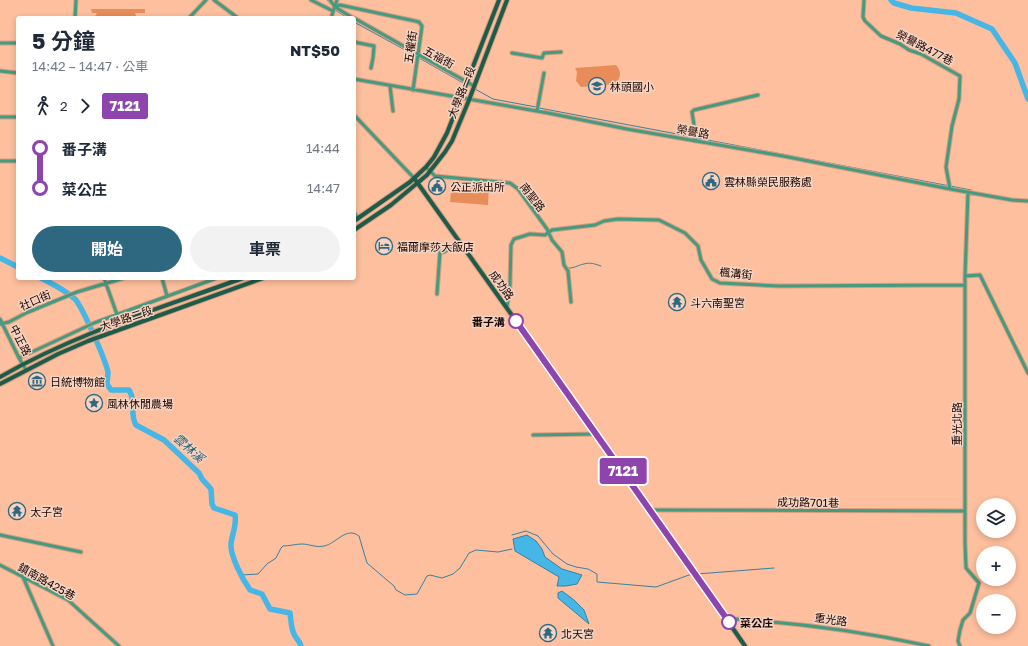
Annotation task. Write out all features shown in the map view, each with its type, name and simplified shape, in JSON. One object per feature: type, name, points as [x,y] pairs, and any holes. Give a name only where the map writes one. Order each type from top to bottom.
[{"type":"main road","name":"大學路一段","points":[[414,178],[434,157],[447,133],[462,98],[499,0]]},
{"type":"main road","name":"大學路一段","points":[[418,183],[430,172],[452,141],[507,0]]},
{"type":"main road","name":"成功路","points":[[414,178],[651,510],[745,646]]},
{"type":"main road","points":[[356,220],[414,178]]},
{"type":"main road","points":[[356,229],[391,205],[418,183]]},
{"type":"main road","name":"大學路二段","points":[[0,377],[23,364],[97,331],[238,280]]},
{"type":"main road","name":"大學路二段","points":[[0,384],[88,341],[257,280]]},
{"type":"main road","points":[[156,310],[158,316]]},
{"type":"street","points":[[75,16],[76,0]]},
{"type":"street","points":[[192,16],[206,0]]},
{"type":"street","points":[[214,0],[235,16]]},
{"type":"street","points":[[311,0],[334,9]]},
{"type":"street","name":"五福街","points":[[330,0],[334,9],[350,16]]},
{"type":"street","points":[[332,16],[337,0]]},
{"type":"street","name":"榮譽路477巷","points":[[864,0],[863,17],[881,36],[900,44],[909,50],[921,54],[960,76],[961,78],[959,99],[952,126],[946,167],[950,189]]},
{"type":"street","name":"五權街","points":[[334,9],[340,5],[418,22],[422,26],[413,90]]},
{"type":"street","name":"五福街","points":[[356,19],[474,86]]},
{"type":"street","points":[[356,42],[374,46],[371,68]]},
{"type":"street","points":[[0,43],[16,43]]},
{"type":"street","points":[[512,53],[542,58],[544,53],[561,52]]},
{"type":"street","points":[[0,72],[16,73]]},
{"type":"street","points":[[537,111],[544,73]]},
{"type":"street","name":"榮譽路","points":[[356,79],[783,156],[950,189],[1012,200],[1028,201]]},
{"type":"street","points":[[390,86],[393,111]]},
{"type":"street","points":[[695,141],[692,112],[694,110],[758,95]]},
{"type":"street","points":[[0,117],[16,117]]},
{"type":"street","name":"成功路","points":[[356,117],[414,178]]},
{"type":"street","points":[[0,161],[16,161]]},
{"type":"street","points":[[426,167],[430,172]]},
{"type":"street","name":"南聖路","points":[[430,172],[435,176],[510,183],[518,189],[549,233],[552,240],[562,252],[564,265],[568,271],[570,302]]},
{"type":"street","name":"重光北路","points":[[960,646],[958,641],[963,620],[970,613],[979,583],[966,568],[965,276],[968,192]]},
{"type":"street","name":"楓溝街","points":[[507,307],[510,285],[511,245],[514,240],[530,234],[540,236],[549,233],[552,230],[595,225],[611,220],[659,220],[685,233],[698,246],[701,260],[712,279],[720,283],[779,286],[965,285]]},
{"type":"street","points":[[437,294],[440,252],[444,252],[460,242]]},
{"type":"street","points":[[965,276],[980,275],[1028,373]]},
{"type":"street","points":[[105,280],[120,323]]},
{"type":"street","name":"社口街","points":[[1,324],[62,297],[117,280]]},
{"type":"street","points":[[163,280],[167,296]]},
{"type":"street","name":"大學路二段","points":[[19,358],[94,323],[211,280]]},
{"type":"street","name":"中正路","points":[[0,319],[1,324],[26,370]]},
{"type":"street","points":[[533,435],[596,434]]},
{"type":"street","name":"成功路701巷","points":[[651,510],[965,512]]},
{"type":"street","points":[[0,535],[81,552]]},
{"type":"street","name":"鎮南路425巷","points":[[0,565],[68,600],[119,646]]},
{"type":"street","points":[[22,577],[53,646]]},
{"type":"street","name":"重光路","points":[[729,622],[734,619],[822,627],[865,633],[929,646]]},
{"type":"shaded area","points":[[91,9],[145,9],[145,13],[135,13],[136,16],[95,16],[97,13],[92,13]]},
{"type":"shaded area","points":[[616,65],[620,75],[615,84],[581,87],[576,81],[577,72],[575,68]]},
{"type":"shaded area","points":[[452,181],[489,184],[488,205],[450,202]]},
{"type":"water","points":[[527,535],[536,541],[542,549],[545,557],[562,569],[582,575],[577,584],[557,586],[559,577],[515,551],[513,539]]},
{"type":"water","points":[[562,591],[584,610],[589,624],[558,598],[558,593]]},
{"type":"waterway","points":[[327,0],[333,7]]},
{"type":"waterway","points":[[891,0],[894,3],[911,8],[956,13],[992,29],[1015,63],[1028,99]]},
{"type":"waterway","points":[[335,10],[345,16]]},
{"type":"waterway","points":[[356,23],[416,56]]},
{"type":"waterway","points":[[419,58],[465,84]]},
{"type":"waterway","points":[[475,89],[493,99],[536,107]]},
{"type":"waterway","points":[[539,108],[693,137]]},
{"type":"waterway","points":[[697,138],[971,190]]},
{"type":"waterway","name":"雲林溪","points":[[0,258],[16,266]]},
{"type":"waterway","points":[[567,268],[588,263],[601,266]]},
{"type":"waterway","name":"雲林溪","points":[[45,280],[67,293],[79,304],[103,356],[108,372],[107,384],[111,390],[129,390],[136,425],[164,440],[199,473],[211,489],[212,504],[214,508],[235,515],[231,549],[241,574],[250,590],[262,594],[270,609],[290,613],[293,632],[301,646]]},
{"type":"waterway","points":[[512,535],[526,531],[538,536],[553,554],[567,564],[588,569],[597,574],[597,582],[656,587],[689,575],[694,575]]},
{"type":"waterway","points":[[242,575],[258,574],[267,564],[276,558],[283,546],[302,544],[316,546],[328,545],[345,534],[354,533],[359,536],[367,563],[394,586],[396,590],[405,595],[417,594],[427,576],[430,575],[442,578],[453,574],[460,568],[469,553],[476,550],[498,552],[512,549]]},
{"type":"waterway","points":[[697,574],[774,568]]},
{"type":"bus line","name":"7121","points":[[516,321],[568,392],[592,429],[651,510],[729,622]]},
{"type":"place","name":"林頭國小","points":[[597,86]]},
{"type":"place","name":"雲林縣榮民服務處","points":[[711,181]]},
{"type":"place","name":"公正派出所","points":[[437,186]]},
{"type":"place","name":"福爾摩莎大飯店","points":[[384,246]]},
{"type":"place","name":"斗六南聖宮","points":[[677,302]]},
{"type":"place","name":"番子溝","points":[[516,321]]},
{"type":"place","name":"日統博物館","points":[[37,381]]},
{"type":"place","name":"風林休閒農場","points":[[94,403]]},
{"type":"place","name":"太子宮","points":[[17,511]]},
{"type":"place","name":"菜公庄","points":[[729,622]]},
{"type":"place","name":"北天宮","points":[[548,633]]}]
